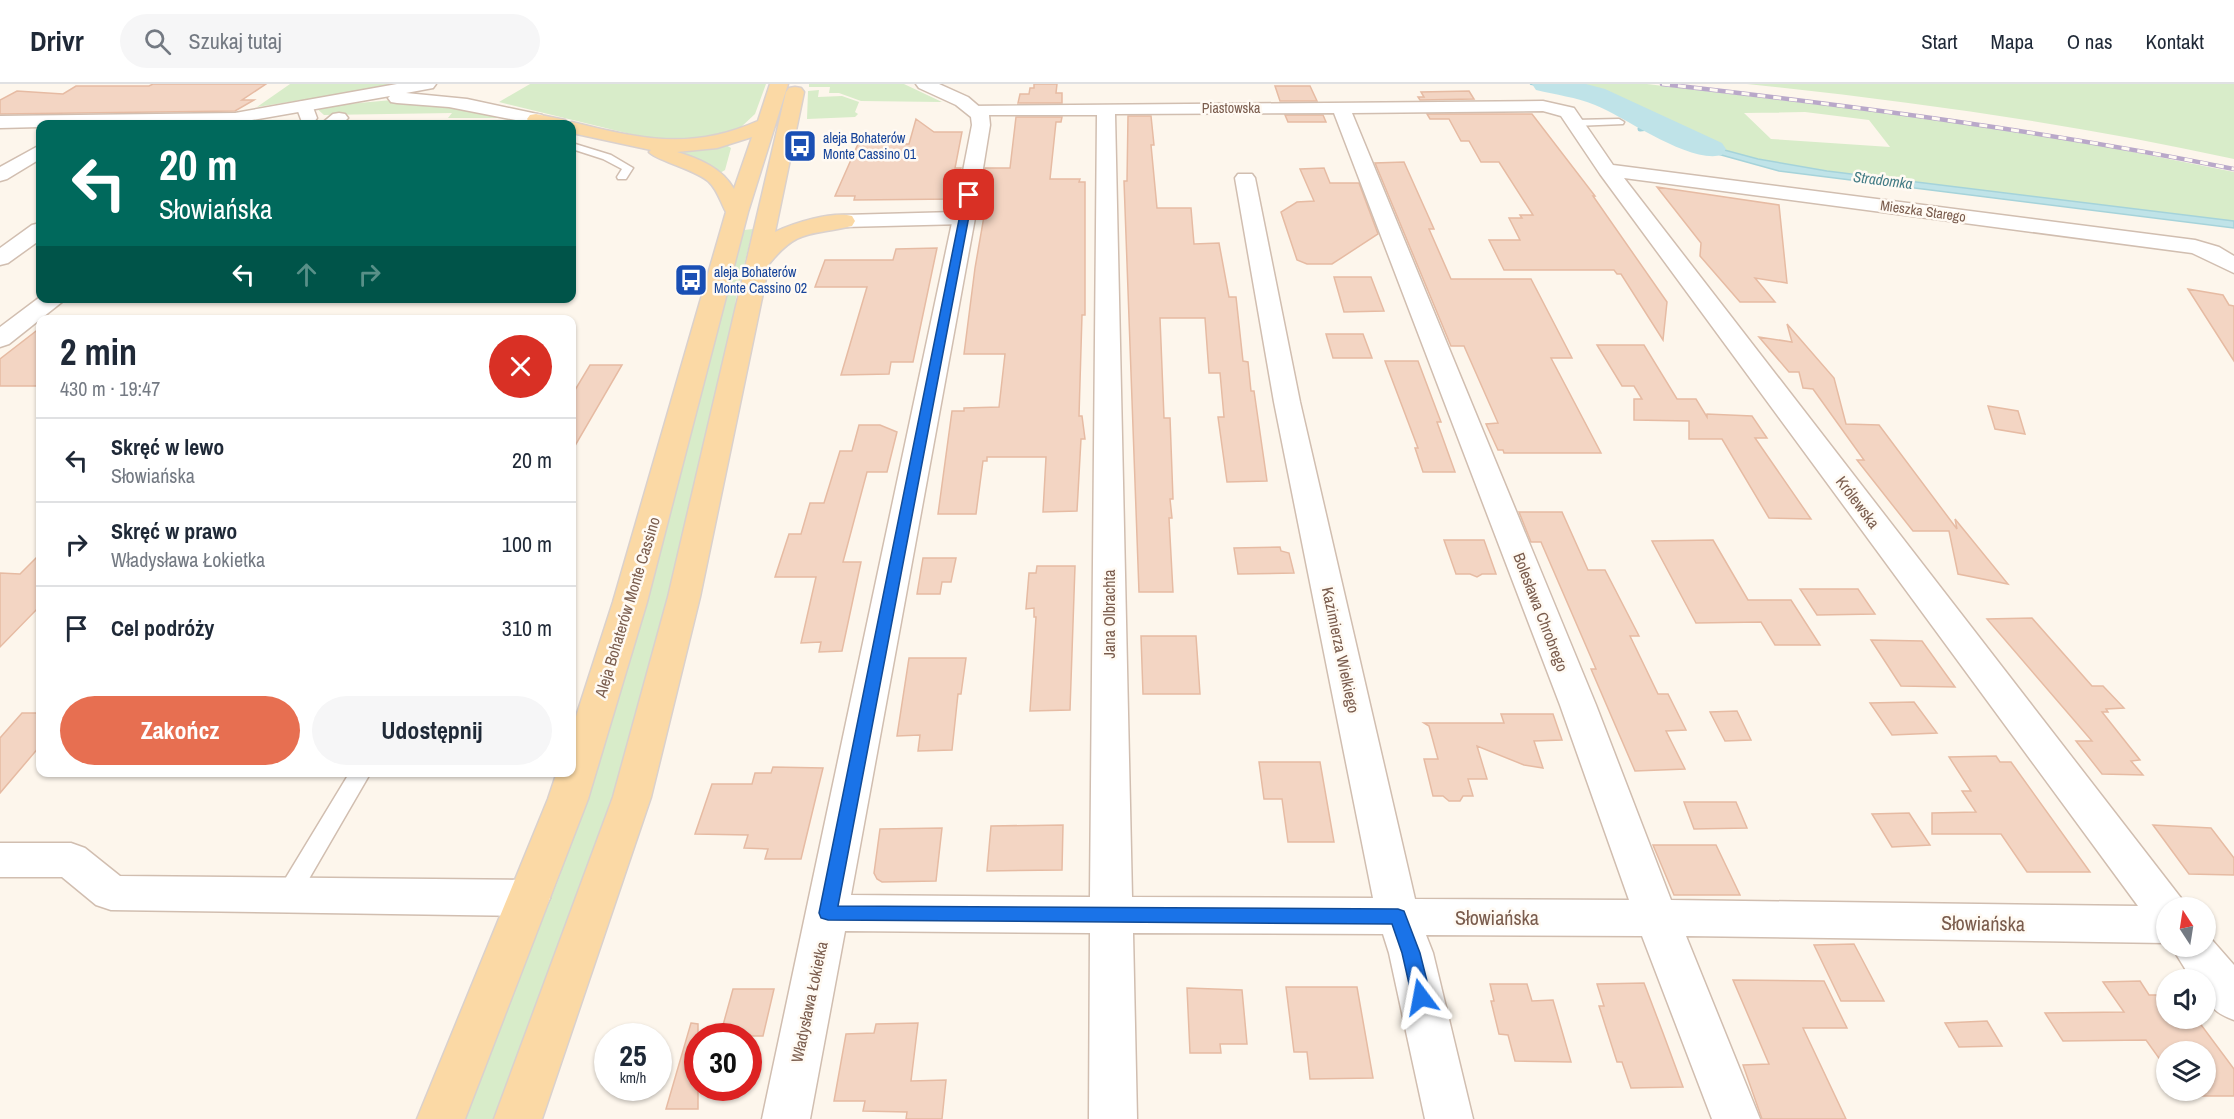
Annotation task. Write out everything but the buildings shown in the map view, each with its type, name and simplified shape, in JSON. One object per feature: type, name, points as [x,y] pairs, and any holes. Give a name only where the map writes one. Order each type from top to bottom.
[{"type":"main road","name":"Aleja Bohaterów Monte Cassino","points":[[576,774],[630,602],[737,212],[779,84]]},
{"type":"main road","points":[[518,1119],[632,797],[684,597],[760,260],[786,202],[796,84]]},
{"type":"main road","points":[[536,119],[540,120]]},
{"type":"main road","points":[[635,143],[676,147],[704,146],[736,139],[766,124]]},
{"type":"main road","points":[[576,129],[635,143],[687,161],[718,179],[737,212]]},
{"type":"main road","points":[[786,202],[819,218],[844,221]]},
{"type":"main road","points":[[760,260],[775,242],[789,235],[809,227],[844,221]]},
{"type":"main road","name":"Aleja Bohaterów Monte Cassino","points":[[441,1119],[575,777]]},
{"type":"street","points":[[450,84],[536,119]]},
{"type":"street","name":"Piastowska","points":[[925,84],[976,110],[1543,106]]},
{"type":"street","points":[[221,120],[307,112],[336,114],[431,89],[487,100]]},
{"type":"street","name":"Królewska","points":[[1543,106],[1568,112],[1607,170],[2156,897]]},
{"type":"street","name":"Bolesława Chrobrego","points":[[1341,108],[1578,705],[1657,918],[1736,1119]]},
{"type":"street","name":"Jana Olbrachta","points":[[1106,109],[1113,1119]]},
{"type":"street","name":"Władysława Łokietka","points":[[786,1119],[964,218],[981,125],[980,115],[976,110]]},
{"type":"street","points":[[0,122],[36,122]]},
{"type":"street","points":[[0,175],[36,153]]},
{"type":"street","name":"Mieszka Starego","points":[[1607,170],[2195,247],[2211,252],[2234,266]]},
{"type":"street","name":"Kazimierza Wielkiego","points":[[1245,178],[1283,379],[1398,917],[1411,953],[1449,1119]]},
{"type":"street","points":[[844,221],[964,218]]},
{"type":"street","points":[[0,258],[36,233]]},
{"type":"street","points":[[0,339],[47,303]]},
{"type":"street","points":[[0,860],[71,861],[111,893],[529,898]]},
{"type":"street","name":"Słowiańska","points":[[828,913],[1657,918],[2156,925]]},
{"type":"street","points":[[2201,957],[2234,1000]]},
{"type":"lane","points":[[1575,123],[1619,122]]},
{"type":"lane","points":[[576,147],[607,157],[628,168],[622,177]]},
{"type":"lane","points":[[287,896],[358,777]]},
{"type":"green space","points":[[290,84],[405,84],[257,107]]},
{"type":"green space","points":[[530,84],[766,84],[755,114],[740,128],[727,133],[687,140],[659,141],[499,102]]},
{"type":"green space","points":[[809,84],[904,84],[942,102],[861,101],[839,93],[829,93],[830,87],[809,87]]},
{"type":"green space","points":[[1558,84],[1647,84],[1938,119],[2078,141],[2234,172],[2234,221],[1827,171],[1758,159],[1717,148],[1675,132],[1611,99]],"holes":[[[1805,112],[1869,120],[1890,147],[1771,139],[1744,113]]]},
{"type":"green space","points":[[1747,84],[2234,84],[2234,159],[2052,124],[1870,98]]},
{"type":"green space","points":[[819,90],[818,97],[842,96],[859,102],[855,112],[858,114],[855,117],[807,119],[808,91]]},
{"type":"green space","points":[[392,100],[444,106],[501,118],[448,118],[452,113],[324,115],[315,107]]},
{"type":"green space","points":[[726,145],[731,148],[725,170],[720,173],[682,152]]},
{"type":"green space","points":[[753,229],[736,298],[733,326],[650,671],[600,841],[496,1119],[464,1119],[559,878],[609,732],[744,230]]},
{"type":"water","points":[[1530,84],[1561,86],[1590,92],[1618,103],[1645,118],[1635,119],[1584,96]]},
{"type":"water","points":[[1640,121],[1650,121],[1717,148],[1758,159],[1827,171],[2234,221],[2234,228],[1779,171],[1696,148]]},
{"type":"waterway","name":"Stradomka","points":[[1546,84],[1602,98],[1672,133],[1711,149]]},
{"type":"waterway","points":[[1640,129],[1658,127]]},
{"type":"railway","points":[[1662,84],[1949,120],[2234,169]]},
{"type":"place","name":"aleja Bohaterów Monte Cassino 01","points":[[800,146]]},
{"type":"place","name":"aleja Bohaterów Monte Cassino 02","points":[[691,280]]},
{"type":"route","points":[[969,195],[828,913],[1398,917],[1411,953],[1421,997]]}]
